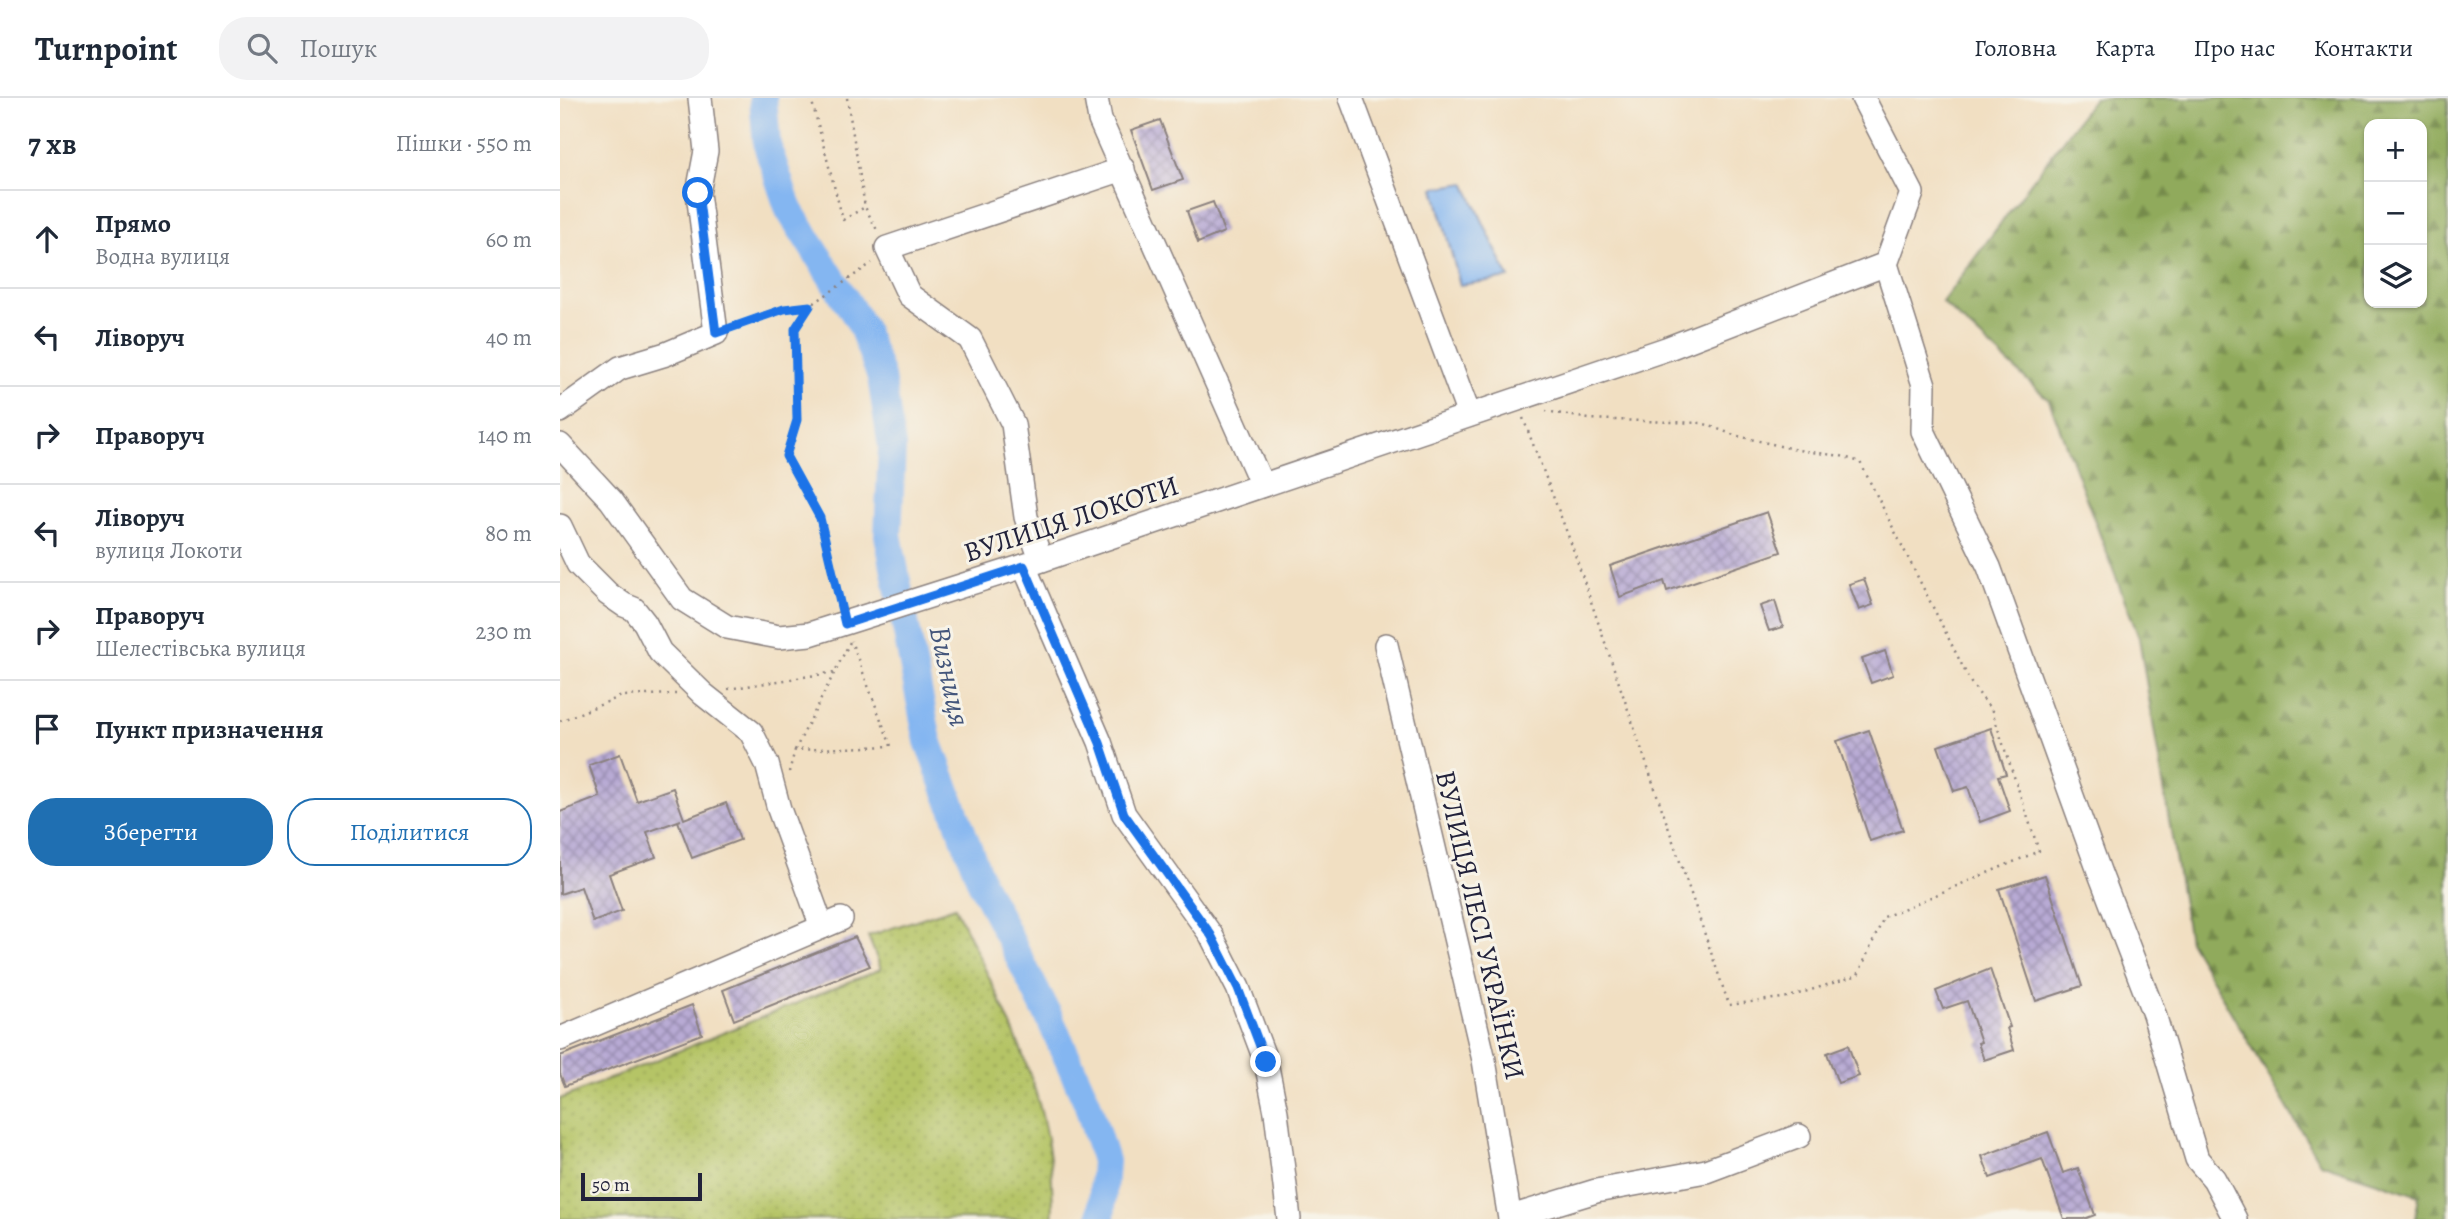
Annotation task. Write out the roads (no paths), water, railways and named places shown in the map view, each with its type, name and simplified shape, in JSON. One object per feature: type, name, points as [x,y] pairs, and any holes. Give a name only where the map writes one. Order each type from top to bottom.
[{"type":"street","points":[[560,411],[620,368],[666,354],[716,333],[698,193],[706,151],[699,98]]},
{"type":"street","points":[[1096,98],[1100,120],[1262,485]]},
{"type":"street","points":[[1351,98],[1469,415]]},
{"type":"street","points":[[1863,98],[1912,193],[1886,264],[1924,385],[1923,431],[1989,567],[2094,858],[2154,1014],[2197,1159],[2214,1179],[2235,1219]]},
{"type":"street","points":[[1123,169],[887,248],[909,295],[970,339],[1013,424],[1032,563],[1124,814],[1211,935],[1238,988],[1266,1062],[1276,1112],[1289,1219]]},
{"type":"street","name":"ВУЛИЦЯ ЛОКОТИ","points":[[560,445],[611,500],[682,599],[727,627],[779,637],[810,634],[850,628],[958,587],[1666,349],[1886,264]]},
{"type":"street","points":[[560,526],[578,564],[608,594],[634,609],[645,623],[660,652],[703,694],[751,732],[767,764],[779,808],[832,923],[560,1039]]},
{"type":"street","name":"ВУЛИЦЯ ЛЕСІ УКРАЇНКИ","points":[[1386,645],[1483,1060],[1510,1218]]},
{"type":"street","points":[[1510,1218],[1596,1191],[1706,1171],[1799,1136]]},
{"type":"water","points":[[1465,183],[1509,278],[1460,285],[1434,188]]},
{"type":"waterway","name":"Визниця","points":[[763,98],[767,145],[789,210],[861,324],[881,377],[892,447],[888,535],[928,741],[981,882],[1049,1017],[1087,1102],[1105,1161],[1101,1219]]}]
